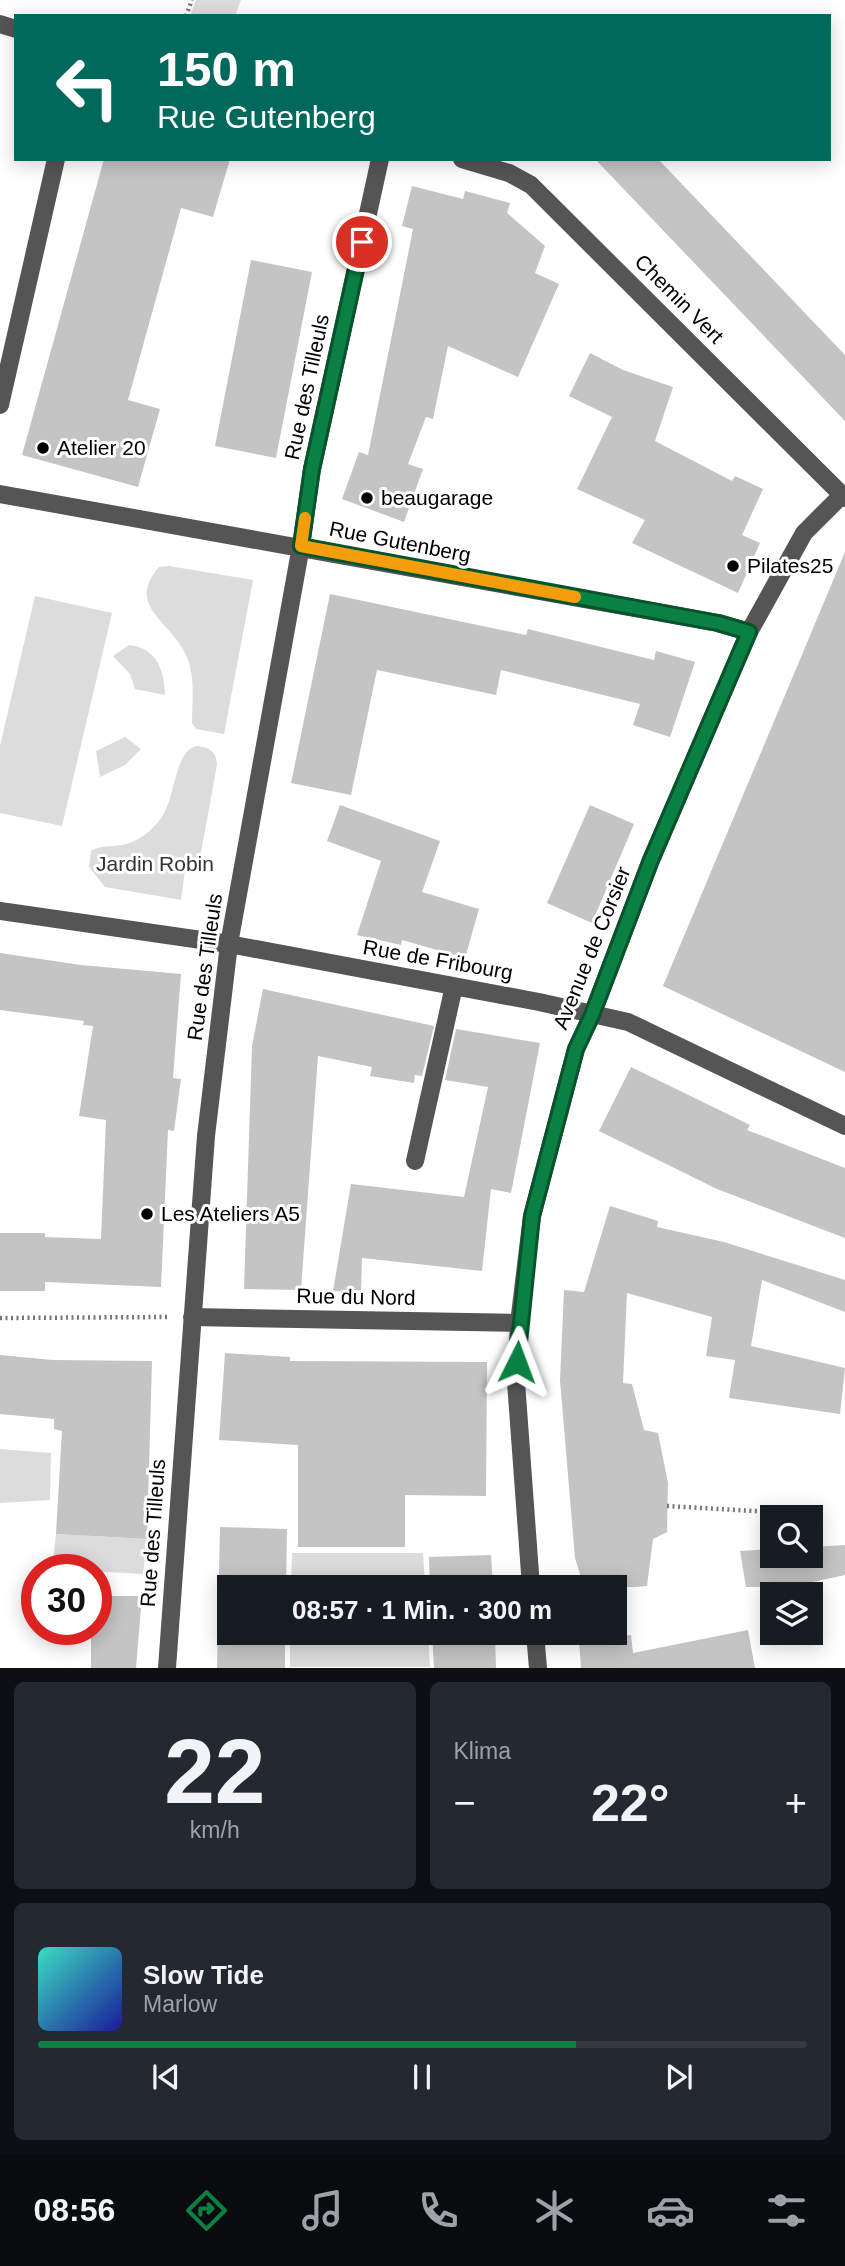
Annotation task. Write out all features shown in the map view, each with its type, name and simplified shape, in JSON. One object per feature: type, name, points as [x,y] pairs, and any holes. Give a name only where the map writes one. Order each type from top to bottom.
[{"type":"street","points":[[0,405],[56,161]]},
{"type":"street","name":"Rue des Tilleuls","points":[[167,1668],[206,1136],[229,944],[301,546],[312,469],[380,161]]},
{"type":"street","name":"Chemin Vert","points":[[469,161],[509,173],[531,185],[844,497]]},
{"type":"street","name":"Rue Gutenberg","points":[[0,494],[301,546],[718,623],[749,632]]},
{"type":"street","name":"Avenue de Corsier","points":[[530,1575],[516,1382],[519,1323],[532,1216],[576,1049],[592,1015],[651,860],[749,632],[804,533],[844,497]]},
{"type":"street","name":"Rue de Fribourg","points":[[0,911],[229,944],[628,1022],[845,1126]]},
{"type":"street","points":[[415,1161],[454,986]]},
{"type":"street","name":"Rue du Nord","points":[[192,1317],[519,1323]]},
{"type":"street","points":[[536,1645],[538,1668]]},
{"type":"path","points":[[0,1318],[170,1317]]},
{"type":"path","points":[[667,1506],[760,1511]]},
{"type":"green space","points":[[196,0],[241,0],[236,14],[191,14]]},
{"type":"green space","points":[[169,566],[253,580],[224,734],[196,729],[192,723],[193,688],[188,661],[178,641],[153,612],[148,602],[150,580],[159,567]]},
{"type":"green space","points":[[35,596],[112,613],[62,826],[0,813],[0,746]]},
{"type":"green space","points":[[129,645],[146,651],[157,662],[163,677],[165,695],[135,689],[130,674],[113,656]]},
{"type":"green space","points":[[125,737],[141,749],[125,765],[100,777],[96,751]]},
{"type":"green space","name":"Jardin Robin","points":[[198,746],[212,751],[217,765],[199,863],[186,862],[181,900],[105,887],[89,867],[91,851],[128,844],[153,827],[166,810],[184,755]]},
{"type":"green space","points":[[0,1449],[51,1453],[50,1500],[0,1503]]},
{"type":"green space","points":[[56,1534],[147,1539],[143,1574],[112,1572],[112,1554],[54,1554]]},
{"type":"green space","points":[[292,1553],[423,1553],[424,1575],[291,1575]]},
{"type":"green space","points":[[290,1645],[429,1645],[430,1667],[290,1667]]},
{"type":"building","points":[[103,161],[229,161],[213,217],[181,208],[128,400],[160,409],[138,487],[22,455]]},
{"type":"building","points":[[597,161],[660,161],[845,355],[845,421]]},
{"type":"building","points":[[412,186],[463,199],[465,191],[510,203],[507,213],[545,246],[535,273],[559,284],[518,377],[448,346],[433,419],[426,417],[408,464],[423,469],[404,522],[342,499],[359,452],[368,455],[413,229],[402,226]]},
{"type":"building","points":[[251,260],[312,272],[276,458],[215,446]]},
{"type":"building","points":[[590,353],[623,370],[673,387],[655,441],[732,481],[735,476],[763,489],[742,535],[760,543],[738,593],[632,543],[645,520],[577,489],[612,417],[569,396]]},
{"type":"building","points":[[845,552],[845,1072],[663,986]]},
{"type":"building","points":[[330,594],[526,635],[528,629],[654,660],[656,651],[695,662],[670,737],[633,725],[640,704],[501,670],[496,695],[377,670],[351,795],[291,783]]},
{"type":"building","points":[[340,805],[440,841],[422,892],[479,909],[465,958],[402,940],[401,945],[357,935],[381,861],[327,841]]},
{"type":"building","points":[[590,805],[634,824],[592,923],[547,903]]},
{"type":"building","points":[[0,953],[81,965],[181,974],[173,1078],[181,1079],[174,1131],[168,1130],[161,1287],[45,1282],[45,1291],[0,1291],[0,1233],[45,1233],[45,1237],[101,1239],[106,1120],[79,1116],[93,1026],[83,1025],[84,1021],[0,1010]]},
{"type":"building","points":[[263,989],[434,1026],[422,1076],[415,1075],[414,1083],[370,1076],[372,1067],[318,1056],[301,1290],[244,1289],[252,1046]]},
{"type":"building","points":[[456,1029],[540,1043],[511,1193],[491,1189],[482,1271],[362,1258],[361,1292],[333,1291],[351,1184],[464,1197],[488,1087],[445,1080]]},
{"type":"building","points":[[631,1067],[750,1125],[747,1130],[845,1168],[845,1238],[717,1189],[599,1131]]},
{"type":"building","points":[[610,1206],[658,1221],[657,1227],[724,1242],[845,1280],[845,1312],[762,1280],[751,1346],[845,1368],[840,1414],[729,1398],[735,1360],[706,1356],[712,1317],[627,1293],[623,1383],[632,1384],[644,1430],[658,1433],[668,1483],[667,1532],[653,1539],[647,1586],[627,1587],[627,1575],[580,1575],[575,1558],[560,1380],[564,1290],[584,1292]]},
{"type":"building","points":[[225,1353],[290,1357],[290,1361],[487,1362],[486,1496],[405,1495],[405,1547],[298,1547],[298,1445],[219,1440]]},
{"type":"building","points":[[0,1355],[53,1360],[152,1361],[147,1539],[56,1534],[62,1431],[54,1429],[54,1419],[0,1414]]},
{"type":"building","points":[[220,1527],[287,1529],[286,1575],[219,1575]]},
{"type":"building","points":[[845,1545],[845,1575],[813,1582],[760,1582],[760,1587],[746,1587],[740,1551],[760,1550],[760,1568],[823,1568],[823,1546]]},
{"type":"building","points":[[491,1555],[492,1575],[430,1575],[429,1557]]},
{"type":"building","points":[[112,1596],[142,1596],[136,1668],[91,1668],[91,1645],[112,1645]]},
{"type":"building","points":[[748,1630],[755,1668],[581,1668],[579,1645],[627,1645],[627,1635],[631,1635],[633,1653]]},
{"type":"building","points":[[217,1645],[285,1645],[285,1668],[217,1668]]},
{"type":"building","points":[[433,1645],[495,1645],[496,1668],[434,1668]]},
{"type":"slow traffic","points":[[305,518],[301,546],[575,597]]},
{"type":"place","name":"Atelier 20","points":[[43,448]]},
{"type":"place","name":"beaugarage","points":[[367,498]]},
{"type":"place","name":"Pilates25","points":[[733,566]]},
{"type":"place","name":"Les Ateliers A5","points":[[147,1214]]},
{"type":"route","points":[[362,242],[312,469],[301,546],[718,623],[749,632],[651,860],[592,1015],[576,1049],[532,1216],[517,1362]]}]
